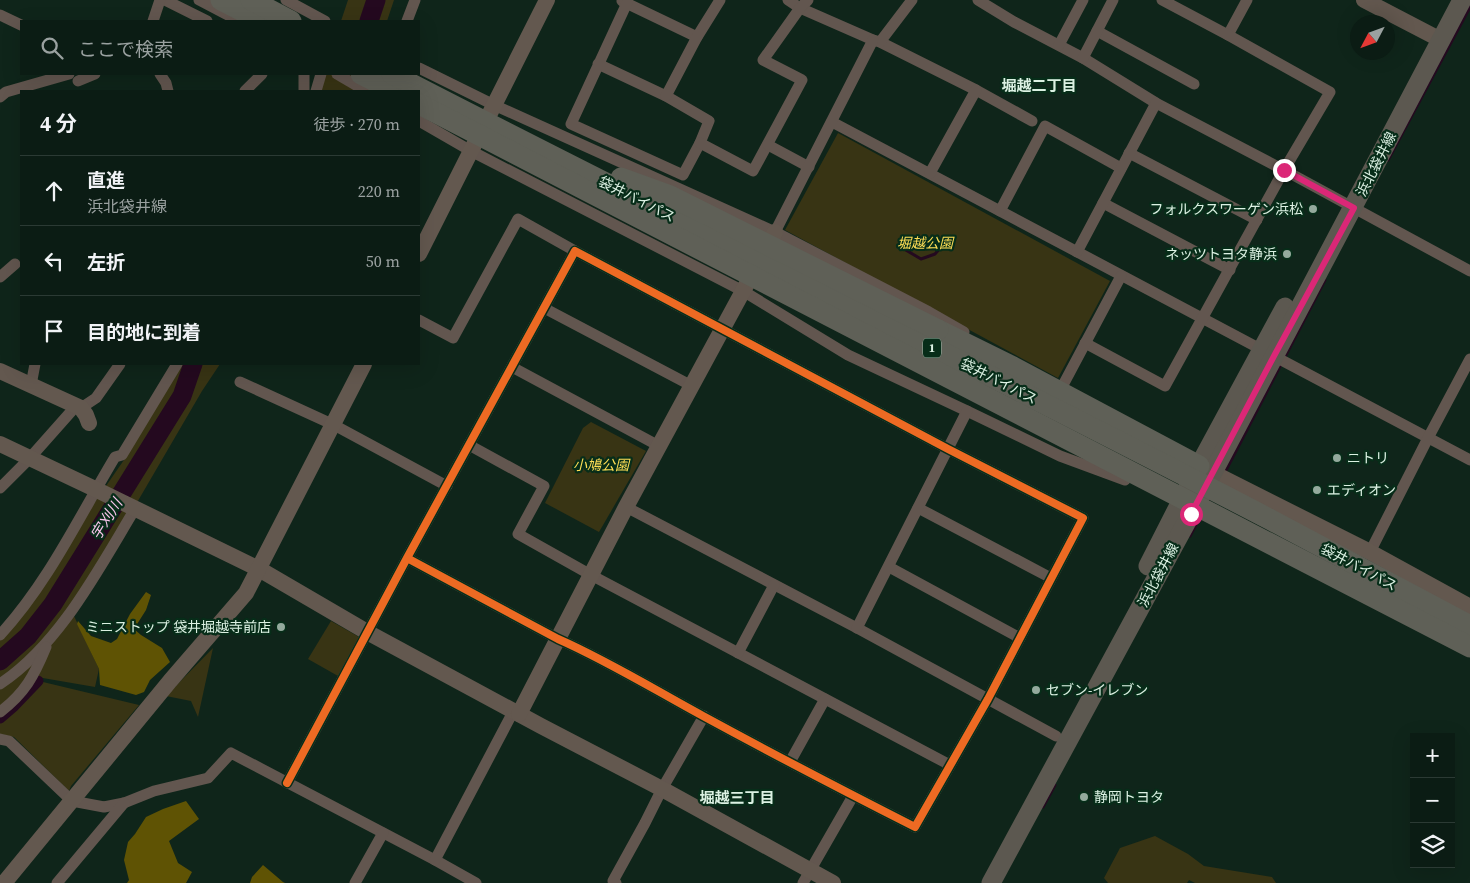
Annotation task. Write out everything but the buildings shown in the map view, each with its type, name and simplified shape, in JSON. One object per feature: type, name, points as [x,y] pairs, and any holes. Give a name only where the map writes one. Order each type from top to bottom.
[{"type":"highway","points":[[221,0],[260,20]]},
{"type":"highway","points":[[251,0],[289,20]]},
{"type":"highway","name":"袋井バイパス","points":[[394,75],[417,90]]},
{"type":"highway","points":[[363,84],[390,90]]},
{"type":"highway","name":"袋井バイパス","points":[[420,92],[462,118],[803,302],[1470,647]]},
{"type":"highway","name":"袋井バイパス","points":[[420,104],[462,118],[745,254],[1108,436],[1470,626]]},
{"type":"highway","points":[[462,118],[517,132],[584,165],[668,195],[1013,367],[1206,469]]},
{"type":"highway","points":[[462,118],[489,146],[676,250],[1080,455],[1185,511]]},
{"type":"main road","name":"浜北袋井線","points":[[1436,38],[1450,0]]},
{"type":"main road","name":"浜北袋井線","points":[[991,883],[1268,352],[1349,205],[1436,38],[1462,0]]},
{"type":"main road","name":"浜北袋井線","points":[[980,883],[1056,736],[1185,511]]},
{"type":"street","points":[[153,20],[160,0]]},
{"type":"street","points":[[165,0],[205,20]]},
{"type":"street","points":[[199,0],[237,20]]},
{"type":"street","points":[[286,0],[323,20]]},
{"type":"street","points":[[407,20],[415,0]]},
{"type":"street","points":[[420,252],[548,0]]},
{"type":"street","points":[[666,96],[697,37],[720,0]]},
{"type":"street","points":[[788,0],[804,4],[976,90],[1032,121]]},
{"type":"street","points":[[435,860],[558,638],[658,446],[775,232],[832,122],[877,41],[912,0]]},
{"type":"street","points":[[978,0],[1014,22],[1083,58],[1156,103],[1470,271]]},
{"type":"street","points":[[1059,46],[1083,0]]},
{"type":"street","points":[[1083,58],[1113,0]]},
{"type":"street","points":[[1085,342],[1165,386],[1284,170],[1330,92],[1162,0]]},
{"type":"street","points":[[1228,35],[1247,0]]},
{"type":"street","points":[[1364,0],[1436,38]]},
{"type":"street","points":[[598,64],[666,96],[709,121],[700,143],[683,174],[571,124],[623,2],[697,37]]},
{"type":"street","points":[[700,143],[753,170],[768,146],[802,80],[763,60],[804,4]]},
{"type":"street","points":[[0,15],[20,25]]},
{"type":"street","points":[[1097,31],[1194,84]]},
{"type":"street","points":[[420,68],[494,105],[775,232],[929,312],[1062,387],[1092,410]]},
{"type":"street","points":[[0,97],[6,92],[75,80],[92,75]]},
{"type":"street","points":[[161,75],[168,90]]},
{"type":"street","points":[[245,90],[261,75]]},
{"type":"street","points":[[304,75],[304,90]]},
{"type":"street","points":[[316,90],[320,75]]},
{"type":"street","points":[[340,75],[363,84]]},
{"type":"street","points":[[930,173],[976,90]]},
{"type":"street","points":[[1077,252],[1156,103]]},
{"type":"street","points":[[420,122],[471,151],[743,291],[848,355],[1060,456],[1125,480]]},
{"type":"street","points":[[832,122],[1470,460]]},
{"type":"street","points":[[1000,211],[1045,126],[1121,168]]},
{"type":"street","points":[[768,146],[809,167]]},
{"type":"street","points":[[1129,153],[1257,220]]},
{"type":"street","points":[[1103,203],[1230,270]]},
{"type":"street","points":[[407,558],[587,652],[853,796],[915,827],[988,700],[1083,518],[948,450],[518,219],[453,338],[420,321]]},
{"type":"street","points":[[287,783],[407,558],[575,251]]},
{"type":"street","points":[[0,276],[15,264]]},
{"type":"street","points":[[1062,387],[1121,276]]},
{"type":"street","points":[[544,308],[692,386]]},
{"type":"street","points":[[1370,552],[1470,359]]},
{"type":"street","points":[[31,386],[35,365]]},
{"type":"street","points":[[0,488],[29,459],[82,413],[96,398],[119,365]]},
{"type":"street","points":[[0,635],[18,615],[58,556],[115,457],[122,455],[175,365]]},
{"type":"street","points":[[4,883],[170,681],[246,593],[364,365]]},
{"type":"street","points":[[512,367],[658,446]]},
{"type":"street","points":[[0,370],[82,413]]},
{"type":"street","points":[[240,382],[334,425],[447,486]]},
{"type":"street","points":[[857,628],[967,411]]},
{"type":"street","points":[[0,444],[96,489],[259,570],[367,632],[662,789],[806,877],[833,883]]},
{"type":"street","points":[[470,445],[544,486],[518,534],[591,575],[950,765]]},
{"type":"street","points":[[1206,469],[1370,552],[1470,607]]},
{"type":"street","points":[[626,507],[857,628],[1056,736]]},
{"type":"street","points":[[0,684],[36,654],[50,638],[88,587],[133,508]]},
{"type":"street","points":[[918,508],[1051,578]]},
{"type":"street","points":[[1185,511],[1470,658]]},
{"type":"street","points":[[888,566],[1020,638]]},
{"type":"street","points":[[738,653],[774,585]]},
{"type":"street","points":[[0,712],[28,684],[50,638]]},
{"type":"street","points":[[790,762],[825,699]]},
{"type":"street","points":[[616,883],[613,882],[662,789],[704,716]]},
{"type":"street","points":[[0,739],[9,742],[72,801],[104,807],[124,803],[154,791],[208,778],[231,753],[476,883]]},
{"type":"street","points":[[806,877],[853,796]]},
{"type":"street","points":[[57,883],[124,803]]},
{"type":"street","points":[[355,883],[383,833]]},
{"type":"green space","points":[[348,0],[394,0],[387,20],[341,20]]},
{"type":"green space","points":[[325,75],[368,75],[362,90],[321,90]]},
{"type":"green space","name":"堀越公園","points":[[838,133],[1110,281],[1058,378],[785,230]]},
{"type":"green space","points":[[176,365],[219,365],[202,391],[93,578],[74,616],[99,669],[95,687],[37,677],[31,679],[0,712],[0,638],[126,457]]},
{"type":"green space","name":"小鳩公園","points":[[591,422],[646,451],[599,532],[545,503],[583,428]]},
{"type":"green space","points":[[331,621],[359,637],[338,676],[308,659]]},
{"type":"green space","points":[[213,648],[198,717],[191,701],[166,696]]},
{"type":"green space","points":[[43,682],[139,705],[71,786],[69,791],[14,737],[0,734],[0,722]]},
{"type":"green space","points":[[1155,836],[1188,854],[1204,866],[1272,877],[1276,883],[1195,883],[1189,880],[1187,883],[1108,883],[1104,878],[1120,848]]},
{"type":"shaded area","points":[[146,592],[151,595],[146,610],[134,629],[162,648],[170,662],[150,680],[144,692],[136,695],[100,685],[99,669],[77,624],[78,621],[91,636],[111,643],[117,639],[130,614]]},
{"type":"shaded area","points":[[186,801],[199,819],[169,841],[178,863],[192,872],[186,883],[127,883],[129,880],[124,860],[128,842],[146,817]]},
{"type":"shaded area","points":[[263,865],[285,883],[250,883],[252,877]]},
{"type":"waterway","name":"宇刈川","points":[[369,20],[376,0]]},
{"type":"waterway","points":[[1388,160],[1470,7]]},
{"type":"waterway","points":[[899,246],[921,259],[935,254],[947,240]]},
{"type":"waterway","points":[[1225,472],[1325,280]]},
{"type":"waterway","name":"宇刈川","points":[[0,661],[28,636],[53,604],[182,396],[193,365]]},
{"type":"waterway","points":[[1190,536],[1200,517]]},
{"type":"waterway","points":[[0,718],[38,681]]},
{"type":"waterway","points":[[1043,807],[1055,785]]},
{"type":"cycle path","points":[[287,783],[407,558],[575,251],[948,449],[1083,518],[988,699],[915,827],[407,558]]},
{"type":"place","name":"フォルクスワーゲン浜松","points":[[1313,209]]},
{"type":"place","name":"ネッツトヨタ静浜","points":[[1287,254]]},
{"type":"place","name":"ニトリ","points":[[1337,458]]},
{"type":"place","name":"エディオン","points":[[1317,490]]},
{"type":"place","name":"ミニストップ 袋井堀越寺前店","points":[[281,627]]},
{"type":"place","name":"セブン-イレブン","points":[[1036,690]]},
{"type":"place","name":"静岡トヨタ","points":[[1084,797]]},
{"type":"district","name":"堀越二丁目","points":[[1039,85]]},
{"type":"district","name":"堀越三丁目","points":[[737,797]]},
{"type":"route","points":[[1191,514],[1354,208],[1284,170]]}]
